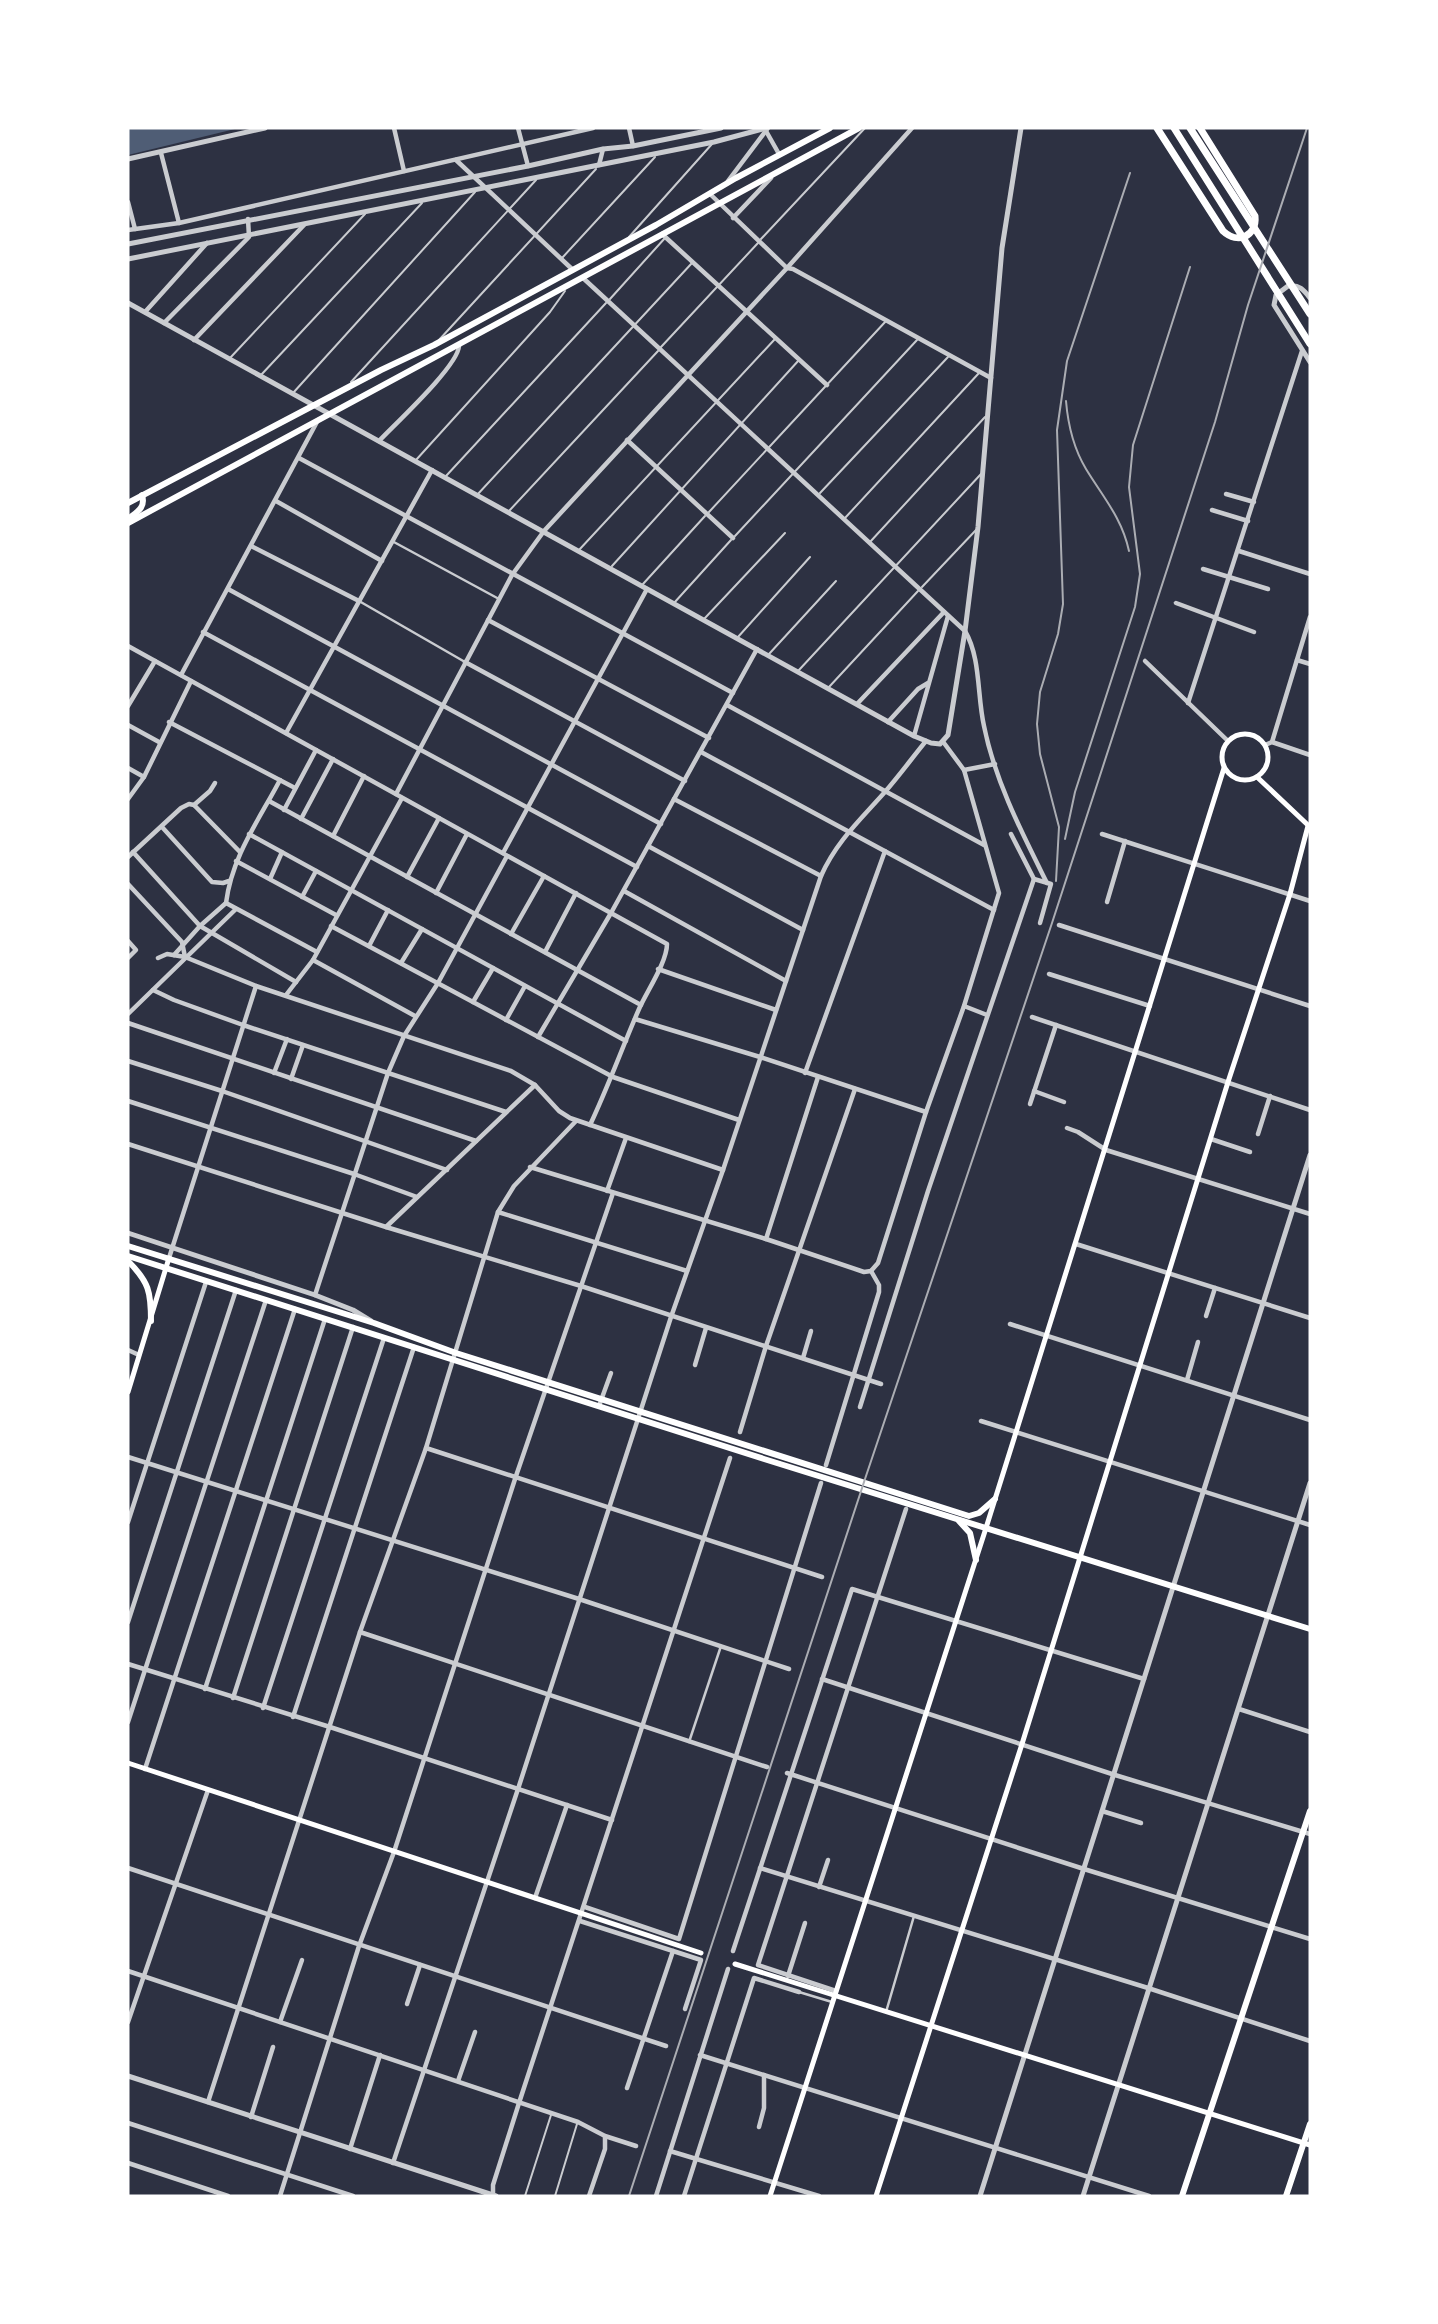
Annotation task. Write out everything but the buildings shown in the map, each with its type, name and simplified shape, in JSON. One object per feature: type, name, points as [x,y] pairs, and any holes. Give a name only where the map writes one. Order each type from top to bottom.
[{"type":"highway","points":[[1157,128],[1223,231],[1233,238],[1240,238],[1251,233],[1256,222],[1250,205],[1200,128]]},
{"type":"highway","points":[[1174,128],[1310,344]]},
{"type":"highway","points":[[1190,128],[1310,314]]},
{"type":"main road","points":[[128,503],[434,345],[830,128]]},
{"type":"main road","points":[[128,521],[664,236],[859,128]]},
{"type":"main road","points":[[583,278],[587,268],[624,243]]},
{"type":"main road","points":[[128,521],[141,509],[142,495]]},
{"type":"main road","points":[[770,2196],[957,1621],[1106,1150],[1224,768],[1222,754],[1228,741],[1240,734],[1254,736],[1265,745],[1268,752],[1266,766],[1257,777],[1235,778],[1224,768]]},
{"type":"main road","points":[[876,2196],[1022,1744],[1228,1082],[1260,990],[1309,826],[1257,777]]},
{"type":"main road","points":[[128,1246],[374,1323],[455,1356],[548,1386],[969,1516],[986,1508],[995,1499]]},
{"type":"main road","points":[[128,1392],[169,1258]]},
{"type":"main road","points":[[128,1259],[296,1308],[414,1347],[455,1356]]},
{"type":"main road","points":[[128,1259],[147,1283],[151,1321]]},
{"type":"main road","points":[[640,1415],[954,1518],[1310,1629]]},
{"type":"main road","points":[[954,1518],[970,1533],[976,1560]]},
{"type":"main road","points":[[128,1763],[536,1898],[581,1918],[701,1957]]},
{"type":"main road","points":[[1182,2196],[1241,2017],[1307,1833],[1310,1811]]},
{"type":"main road","points":[[735,1964],[1307,2144]]},
{"type":"main road","points":[[1286,2196],[1307,2144],[1310,2124]]},
{"type":"street","points":[[128,159],[265,128]]},
{"type":"street","points":[[394,128],[404,171]]},
{"type":"street","points":[[518,128],[528,166]]},
{"type":"street","points":[[128,230],[179,223],[593,128]]},
{"type":"street","points":[[629,128],[633,146]]},
{"type":"street","points":[[128,244],[720,128]]},
{"type":"street","points":[[396,794],[512,575],[544,531],[747,312],[912,128]]},
{"type":"street","points":[[128,303],[888,722],[936,745],[944,743],[948,735],[965,631],[989,414],[1002,248],[1021,128]]},
{"type":"street","points":[[767,129],[779,154]]},
{"type":"street","points":[[128,259],[658,154],[767,129]]},
{"type":"street","points":[[725,184],[767,129]]},
{"type":"street","points":[[599,165],[603,149]]},
{"type":"street","points":[[161,153],[179,223]]},
{"type":"street","points":[[456,160],[573,270]]},
{"type":"street","points":[[733,218],[776,173]]},
{"type":"street","points":[[710,194],[787,268],[991,378]]},
{"type":"street","points":[[128,202],[135,229]]},
{"type":"street","points":[[164,323],[249,237],[248,219]]},
{"type":"street","points":[[194,340],[304,225]]},
{"type":"street","points":[[664,236],[827,385]]},
{"type":"street","points":[[145,312],[207,243]]},
{"type":"street","points":[[583,278],[965,631],[972,646],[984,728],[995,764],[1018,825],[1049,883],[1040,923]]},
{"type":"street","points":[[1310,298],[1304,289],[1293,285],[1283,288],[1275,300],[1276,310],[1310,362]]},
{"type":"street","points":[[379,441],[448,367],[459,346]]},
{"type":"street","points":[[1188,703],[1302,350]]},
{"type":"street","points":[[181,675],[319,418]]},
{"type":"street","points":[[627,440],[733,538]]},
{"type":"street","points":[[299,458],[733,693]]},
{"type":"street","points":[[286,733],[432,470]]},
{"type":"street","points":[[1226,494],[1254,502]]},
{"type":"street","points":[[276,501],[382,561]]},
{"type":"street","points":[[1212,510],[1248,522]]},
{"type":"street","points":[[392,541],[499,599]]},
{"type":"street","points":[[251,547],[359,601],[685,781]]},
{"type":"street","points":[[1239,551],[1310,573]]},
{"type":"street","points":[[1203,569],[1268,589]]},
{"type":"street","points":[[315,1295],[387,1073],[404,1036],[438,984],[527,807],[622,634],[645,586]]},
{"type":"street","points":[[228,589],[661,824]]},
{"type":"street","points":[[1176,603],[1254,632]]},
{"type":"street","points":[[914,736],[946,613]]},
{"type":"street","points":[[857,704],[946,613]]},
{"type":"street","points":[[1272,742],[1310,617]]},
{"type":"street","points":[[488,620],[709,738]]},
{"type":"street","points":[[203,632],[637,867]]},
{"type":"street","points":[[128,646],[667,944],[666,954],[641,1005],[613,1077],[590,1125]]},
{"type":"street","points":[[538,1037],[624,891],[758,649]]},
{"type":"street","points":[[961,651],[974,656]]},
{"type":"street","points":[[1297,660],[1310,664]]},
{"type":"street","points":[[128,706],[155,661]]},
{"type":"street","points":[[1145,661],[1228,741]]},
{"type":"street","points":[[128,799],[144,777],[191,681]]},
{"type":"street","points":[[888,722],[918,689],[928,682]]},
{"type":"street","points":[[727,705],[985,845]]},
{"type":"street","points":[[169,722],[295,788]]},
{"type":"street","points":[[128,725],[159,742]]},
{"type":"street","points":[[393,2164],[671,1317],[821,876],[847,831],[885,792],[926,741]]},
{"type":"street","points":[[1265,745],[1272,742],[1310,755]]},
{"type":"street","points":[[530,1167],[864,1272],[877,1264],[999,893],[964,770],[944,743]]},
{"type":"street","points":[[284,810],[316,750]]},
{"type":"street","points":[[701,752],[995,910]]},
{"type":"street","points":[[301,819],[333,759]]},
{"type":"street","points":[[964,770],[995,764]]},
{"type":"street","points":[[128,768],[144,777]]},
{"type":"street","points":[[332,836],[364,776]]},
{"type":"street","points":[[174,956],[226,902],[236,861],[280,780]]},
{"type":"street","points":[[128,857],[181,807],[191,804],[210,791],[215,783]]},
{"type":"street","points":[[286,995],[313,960],[402,798]]},
{"type":"street","points":[[674,799],[821,876]]},
{"type":"street","points":[[269,801],[641,1005]]},
{"type":"street","points":[[191,804],[240,852]]},
{"type":"street","points":[[407,877],[439,818]]},
{"type":"street","points":[[162,827],[212,882],[229,881]]},
{"type":"street","points":[[249,834],[626,1041]]},
{"type":"street","points":[[436,893],[467,834]]},
{"type":"street","points":[[860,1407],[928,1191],[1034,880],[1011,834]]},
{"type":"street","points":[[1102,834],[1310,901]]},
{"type":"street","points":[[1107,902],[1125,841]]},
{"type":"street","points":[[648,846],[803,930]]},
{"type":"street","points":[[805,1073],[885,851]]},
{"type":"street","points":[[133,852],[200,926],[296,982]]},
{"type":"street","points":[[270,879],[282,852]]},
{"type":"street","points":[[236,861],[337,915]]},
{"type":"street","points":[[303,897],[316,871]]},
{"type":"street","points":[[511,934],[544,876]]},
{"type":"street","points":[[1034,880],[1049,883]]},
{"type":"street","points":[[128,884],[183,945],[184,957]]},
{"type":"street","points":[[624,891],[786,981]]},
{"type":"street","points":[[545,952],[576,893]]},
{"type":"street","points":[[226,902],[317,952]]},
{"type":"street","points":[[128,1014],[236,909]]},
{"type":"street","points":[[369,946],[388,910]]},
{"type":"street","points":[[1059,925],[1310,1006]]},
{"type":"street","points":[[331,926],[613,1077],[739,1120]]},
{"type":"street","points":[[401,963],[422,929]]},
{"type":"street","points":[[128,941],[136,950],[128,958]]},
{"type":"street","points":[[158,958],[167,954],[184,957],[256,986],[511,1070],[536,1085],[559,1111],[576,1121],[723,1170]]},
{"type":"street","points":[[313,960],[415,1016]]},
{"type":"street","points":[[473,1002],[492,968]]},
{"type":"street","points":[[658,969],[776,1010]]},
{"type":"street","points":[[1049,974],[1150,1006]]},
{"type":"street","points":[[169,1258],[256,986]]},
{"type":"street","points":[[506,1020],[525,986]]},
{"type":"street","points":[[153,990],[243,1025],[506,1112]]},
{"type":"street","points":[[964,1006],[987,1015]]},
{"type":"street","points":[[1032,1017],[1310,1110]]},
{"type":"street","points":[[635,1019],[926,1112]]},
{"type":"street","points":[[128,1023],[476,1141]]},
{"type":"street","points":[[1030,1104],[1056,1025]]},
{"type":"street","points":[[275,1073],[287,1039]]},
{"type":"street","points":[[291,1079],[303,1045]]},
{"type":"street","points":[[128,1061],[447,1170]]},
{"type":"street","points":[[766,1239],[818,1077]]},
{"type":"street","points":[[386,1227],[536,1085]]},
{"type":"street","points":[[740,1432],[766,1346],[855,1089]]},
{"type":"street","points":[[1034,1091],[1064,1102]]},
{"type":"street","points":[[1258,1134],[1270,1096]]},
{"type":"street","points":[[128,1101],[417,1197]]},
{"type":"street","points":[[208,2102],[360,1632],[426,1448],[482,1256],[498,1212],[530,1167],[576,1121]]},
{"type":"street","points":[[1067,1128],[1106,1150],[1310,1214]]},
{"type":"street","points":[[280,2196],[359,1946],[394,1852],[516,1476],[597,1242],[626,1138]]},
{"type":"street","points":[[1211,1139],[1250,1152]]},
{"type":"street","points":[[128,1144],[581,1286],[881,1384]]},
{"type":"street","points":[[980,2196],[1310,1155]]},
{"type":"street","points":[[498,1212],[687,1271]]},
{"type":"street","points":[[128,1233],[315,1295],[353,1310],[374,1323]]},
{"type":"street","points":[[1076,1244],[1310,1318]]},
{"type":"street","points":[[826,1465],[879,1292],[879,1285],[871,1270]]},
{"type":"street","points":[[128,1522],[206,1282]]},
{"type":"street","points":[[1206,1316],[1215,1287]]},
{"type":"street","points":[[128,1622],[236,1290]]},
{"type":"street","points":[[128,1722],[266,1299]]},
{"type":"street","points":[[145,1769],[296,1308]]},
{"type":"street","points":[[205,1689],[325,1318]]},
{"type":"street","points":[[1010,1324],[1310,1420]]},
{"type":"street","points":[[233,1698],[353,1327]]},
{"type":"street","points":[[695,1365],[706,1328]]},
{"type":"street","points":[[803,1358],[811,1331]]},
{"type":"street","points":[[263,1708],[384,1337]]},
{"type":"street","points":[[1187,1380],[1198,1342]]},
{"type":"street","points":[[293,1717],[414,1347]]},
{"type":"street","points":[[128,1350],[139,1355]]},
{"type":"street","points":[[601,1403],[611,1373]]},
{"type":"street","points":[[981,1421],[1310,1525]]},
{"type":"street","points":[[426,1448],[822,1577]]},
{"type":"street","points":[[128,1457],[486,1569],[789,1669]]},
{"type":"street","points":[[128,2076],[491,2195],[730,1458]]},
{"type":"street","points":[[585,1907],[680,1939],[821,1483]]},
{"type":"street","points":[[1083,2196],[1310,1483]]},
{"type":"street","points":[[834,1996],[758,1965],[906,1509]]},
{"type":"street","points":[[733,1951],[852,1588],[1144,1679]]},
{"type":"street","points":[[360,1632],[767,1767]]},
{"type":"street","points":[[689,1742],[721,1646]]},
{"type":"street","points":[[128,1664],[612,1820]]},
{"type":"street","points":[[822,1679],[1115,1775],[1307,1833]]},
{"type":"street","points":[[1239,1709],[1310,1732]]},
{"type":"street","points":[[789,1774],[1310,1939]]},
{"type":"street","points":[[128,2022],[208,1790]]},
{"type":"street","points":[[536,1898],[567,1805]]},
{"type":"street","points":[[1102,1811],[1141,1823]]},
{"type":"street","points":[[819,1887],[828,1860]]},
{"type":"street","points":[[128,1868],[666,2046]]},
{"type":"street","points":[[760,1868],[1241,2017],[1310,2041]]},
{"type":"street","points":[[887,2012],[914,1916]]},
{"type":"street","points":[[581,1918],[673,1951],[701,1957],[685,2009]]},
{"type":"street","points":[[788,1976],[805,1923]]},
{"type":"street","points":[[627,2088],[673,1951]]},
{"type":"street","points":[[280,2022],[302,1959]]},
{"type":"street","points":[[407,2004],[420,1965]]},
{"type":"street","points":[[656,2196],[728,1969]]},
{"type":"street","points":[[128,1971],[578,2122],[605,2136],[636,2146]]},
{"type":"street","points":[[684,2196],[754,1978],[799,1992],[834,1996]]},
{"type":"street","points":[[458,2081],[475,2032]]},
{"type":"street","points":[[251,2117],[273,2048]]},
{"type":"street","points":[[350,2149],[380,2054]]},
{"type":"street","points":[[700,2055],[1149,2196]]},
{"type":"street","points":[[760,2127],[764,2108],[764,2075]]},
{"type":"street","points":[[128,2123],[353,2196]]},
{"type":"street","points":[[589,2196],[606,2149],[605,2136]]},
{"type":"street","points":[[670,2151],[819,2196]]},
{"type":"street","points":[[128,2163],[228,2196]]},
{"type":"lane","points":[[508,512],[865,128]]},
{"type":"lane","points":[[624,243],[714,142]]},
{"type":"lane","points":[[561,259],[658,154]]},
{"type":"lane","points":[[434,345],[599,165]]},
{"type":"lane","points":[[343,391],[538,178]]},
{"type":"lane","points":[[292,394],[476,191]]},
{"type":"lane","points":[[261,376],[424,201]]},
{"type":"lane","points":[[229,359],[366,213]]},
{"type":"lane","points":[[445,477],[664,236]]},
{"type":"lane","points":[[477,495],[693,262]]},
{"type":"lane","points":[[415,461],[550,312],[569,285]]},
{"type":"lane","points":[[645,586],[707,514],[886,321]]},
{"type":"lane","points":[[579,551],[776,338]]},
{"type":"lane","points":[[674,603],[918,340]]},
{"type":"lane","points":[[818,495],[949,357]]},
{"type":"lane","points":[[611,568],[799,359]]},
{"type":"lane","points":[[844,519],[980,373]]},
{"type":"lane","points":[[869,542],[989,414]]},
{"type":"lane","points":[[798,671],[983,471]]},
{"type":"lane","points":[[829,688],[978,527]]},
{"type":"lane","points":[[704,619],[785,533]]},
{"type":"lane","points":[[737,637],[810,556]]},
{"type":"lane","points":[[768,654],[836,581]]},
{"type":"lane","points":[[525,2196],[551,2114]]},
{"type":"lane","points":[[555,2196],[578,2122]]},
{"type":"water","points":[[128,128],[239,128],[128,155]]},
{"type":"railway","points":[[629,2196],[865,1479],[1052,923],[1215,422],[1248,305],[1307,128]]},
{"type":"railway","points":[[1056,881],[1059,827],[1040,754],[1037,724],[1040,692],[1058,634],[1063,604],[1057,430],[1067,361],[1130,173]]},
{"type":"railway","points":[[1065,839],[1075,792],[1135,607],[1140,574],[1129,487],[1133,445],[1190,267]]},
{"type":"railway","points":[[1066,401],[1070,428],[1078,453],[1117,518],[1129,551]]}]
